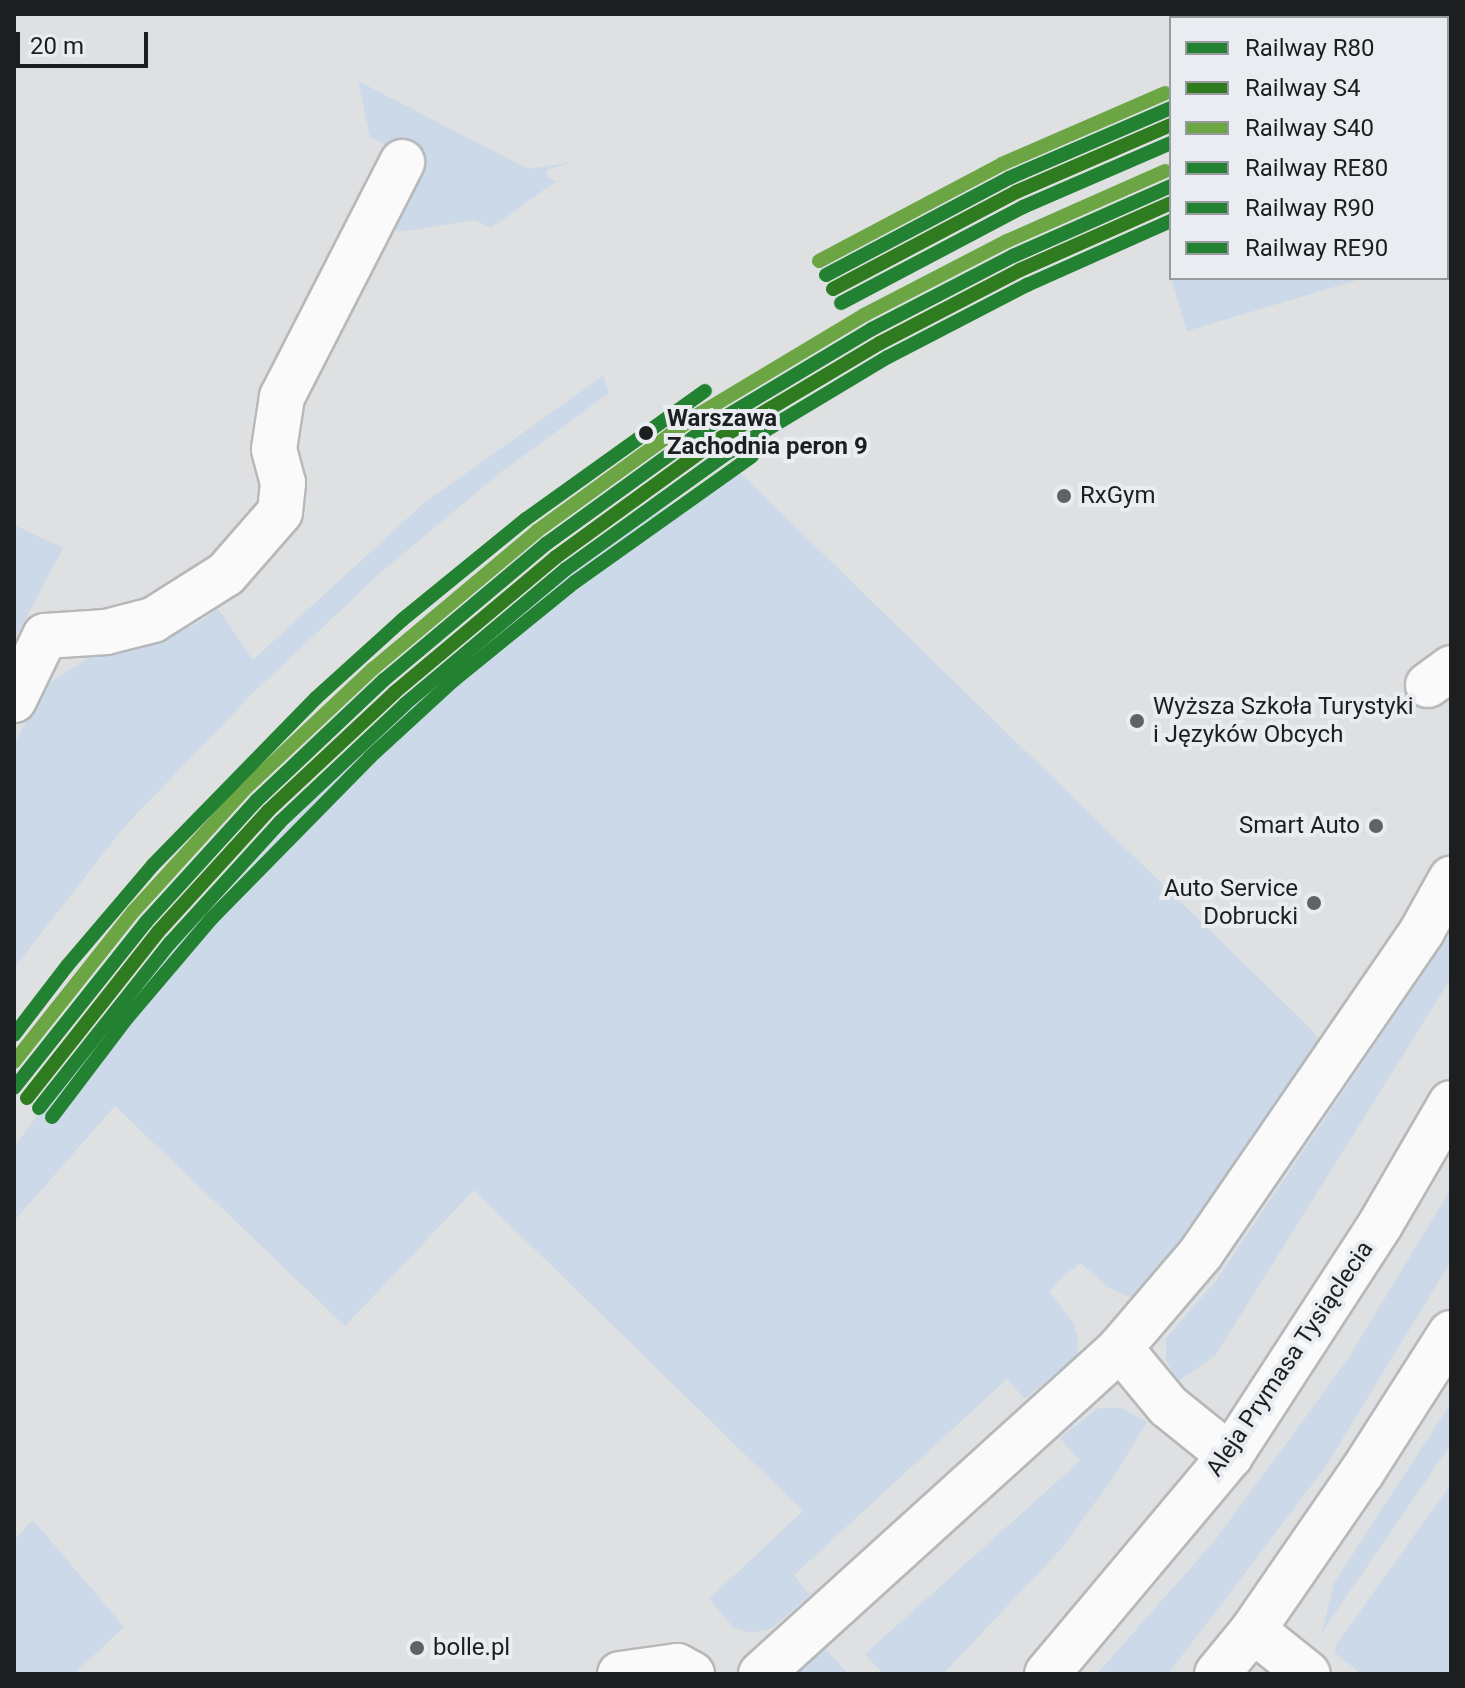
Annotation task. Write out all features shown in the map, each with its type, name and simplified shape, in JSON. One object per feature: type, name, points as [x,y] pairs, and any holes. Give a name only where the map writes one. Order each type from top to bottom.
[{"type":"main road","points":[[14,700],[45,636],[106,632],[153,620],[226,574],[280,512],[283,483],[274,449],[282,397],[402,162]]},
{"type":"main road","points":[[761,1674],[1120,1348],[1201,1253],[1422,931],[1451,879]]},
{"type":"main road","name":"Aleja Prymasa Tysiąclecia","points":[[1047,1674],[1230,1456],[1380,1225],[1451,1103]]},
{"type":"main road","points":[[1217,1674],[1253,1630],[1362,1472],[1451,1333]]},
{"type":"main road","points":[[1120,1348],[1168,1406],[1230,1456]]},
{"type":"main road","points":[[1253,1630],[1308,1674]]},
{"type":"main road","points":[[620,1674],[677,1666],[692,1674]]},
{"type":"shaded area","points":[[358,81],[528,169],[574,162],[547,170],[547,177],[556,181],[491,228],[475,220],[399,232],[391,228],[422,163],[370,137]]},
{"type":"shaded area","points":[[1451,156],[1449,252],[1449,157]]},
{"type":"shaded area","points":[[1172,280],[1357,280],[1187,331]]},
{"type":"shaded area","points":[[603,376],[609,393],[501,472],[380,573],[252,694],[124,827],[14,968],[14,745],[41,693],[52,681],[92,656],[195,625],[218,609],[253,660],[424,503]]},
{"type":"shaded area","points":[[734,467],[1314,1032],[1321,1046],[1148,1294],[1129,1297],[1108,1287],[1081,1263],[1066,1274],[1049,1291],[1073,1322],[1078,1339],[1077,1355],[1025,1399],[1007,1379],[794,1575],[810,1595],[772,1628],[753,1633],[734,1628],[709,1599],[803,1511],[474,1190],[345,1326],[115,1106],[14,1221],[14,1147],[75,1065],[164,959],[324,788],[441,676],[573,571],[646,519]]},
{"type":"shaded area","points":[[14,525],[63,548],[14,641]]},
{"type":"shaded area","points":[[1451,932],[1451,978],[1215,1356],[1178,1381],[1166,1360],[1166,1338],[1215,1282]]},
{"type":"shaded area","points":[[1451,1189],[1451,1261],[1324,1469],[1168,1674],[1097,1674],[1216,1539],[1346,1362]]},
{"type":"shaded area","points":[[1451,1403],[1451,1444],[1322,1632],[1334,1583]]},
{"type":"shaded area","points":[[1098,1408],[1122,1408],[1147,1422],[1113,1478],[1060,1550],[943,1674],[883,1674],[865,1654],[1080,1461],[1060,1438]]},
{"type":"shaded area","points":[[1451,1484],[1451,1674],[1362,1674],[1335,1653],[1336,1645]]},
{"type":"shaded area","points":[[33,1520],[124,1627],[74,1674],[14,1674],[14,1540]]},
{"type":"shaded area","points":[[825,1648],[848,1674],[797,1674]]},
{"type":"rail line","name":"S40","points":[[819,261],[1002,164],[1165,93]]},
{"type":"rail line","name":"R80","points":[[826,275],[1009,178],[1169,109]]},
{"type":"rail line","name":"S4","points":[[833,289],[1016,192],[1169,126]]},
{"type":"rail line","name":"RE80","points":[[841,303],[1023,207],[1169,144]]},
{"type":"rail line","name":"S40","points":[[14,1062],[133,912],[246,788],[374,668],[537,531],[696,416],[864,315],[1007,241],[1165,171]]},
{"type":"rail line","name":"R80","points":[[14,1088],[146,922],[257,800],[384,680],[546,544],[705,429],[872,329],[1013,256],[1169,187]]},
{"type":"rail line","name":"S4","points":[[27,1098],[158,932],[268,811],[395,692],[556,557],[714,442],[880,343],[1020,270],[1169,204]]},
{"type":"rail line","name":"RE80","points":[[39,1108],[170,943],[280,822],[405,704],[566,569],[723,456],[888,357],[1027,285],[1169,222]]},
{"type":"rail line","name":"R90","points":[[14,1035],[67,966],[153,865],[316,698],[402,620],[526,519],[705,391]]},
{"type":"rail line","name":"RE90","points":[[52,1117],[128,1017],[212,918],[370,757],[453,681],[575,582],[752,456]]},
{"type":"place","name":"Warszawa Zachodnia peron 9","points":[[646,433]]},
{"type":"place","name":"RxGym","points":[[1064,496]]},
{"type":"place","name":"Wyższa Szkoła Turystyki i Języków Obcych","points":[[1137,721]]},
{"type":"place","name":"Smart Auto","points":[[1376,826]]},
{"type":"place","name":"Auto Service Dobrucki","points":[[1314,903]]},
{"type":"place","name":"bolle.pl","points":[[417,1648]]}]
